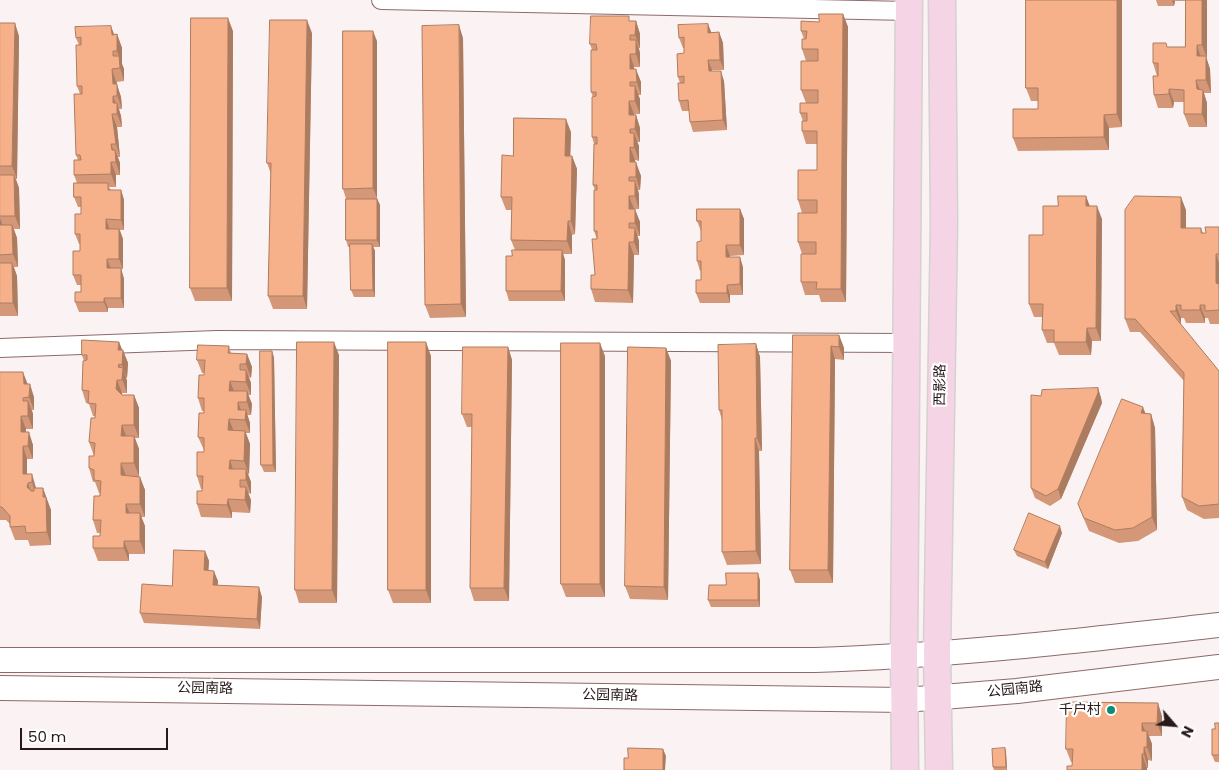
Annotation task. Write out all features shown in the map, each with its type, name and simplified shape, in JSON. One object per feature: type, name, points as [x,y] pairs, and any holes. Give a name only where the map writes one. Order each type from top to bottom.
[{"type":"main road","name":"西影路","points":[[940,770],[937,654],[944,222],[942,0]]},
{"type":"main road","points":[[905,770],[904,657],[909,6]]},
{"type":"main road","name":"公园南路","points":[[0,660],[644,661],[904,657],[1015,648],[1219,625]]},
{"type":"main road","name":"公园南路","points":[[0,688],[347,691],[905,700],[939,698],[1219,667]]},
{"type":"street","points":[[381,0],[909,6]]},
{"type":"street","points":[[0,348],[217,340],[907,343]]},
{"type":"building","points":[[1026,0],[1117,0],[1117,114],[1104,115],[1104,137],[1013,138],[1013,109],[1038,109],[1038,88],[1026,88]]},
{"type":"building","points":[[1186,0],[1202,0],[1202,45],[1197,45],[1197,56],[1206,56],[1206,80],[1196,80],[1197,89],[1203,90],[1202,114],[1184,114],[1184,90],[1169,89],[1169,94],[1154,95],[1153,76],[1158,76],[1158,63],[1153,63],[1153,43],[1166,43],[1167,47],[1185,47]]},
{"type":"building","points":[[819,14],[843,14],[841,289],[816,289],[817,282],[801,282],[801,254],[816,254],[816,242],[798,242],[798,213],[817,213],[817,200],[798,200],[798,170],[817,170],[817,131],[802,131],[802,121],[807,121],[807,113],[800,113],[800,103],[818,103],[818,90],[801,90],[801,61],[818,61],[818,49],[802,49],[802,39],[806,39],[807,31],[801,31],[801,21],[819,22]]},
{"type":"building","points":[[591,16],[629,16],[629,21],[636,21],[635,35],[630,35],[630,40],[636,40],[636,54],[630,54],[630,69],[636,69],[637,82],[630,82],[630,86],[635,86],[635,101],[629,101],[629,115],[636,115],[635,129],[630,129],[630,133],[634,133],[634,148],[630,147],[630,162],[636,162],[636,177],[629,177],[629,181],[635,181],[635,196],[629,196],[629,209],[635,209],[635,223],[629,223],[629,228],[635,228],[634,242],[629,242],[628,290],[591,289],[591,275],[595,275],[592,239],[597,239],[597,231],[594,231],[594,190],[597,190],[597,185],[593,185],[594,144],[597,144],[597,137],[592,137],[592,97],[596,96],[596,92],[591,92],[591,50],[597,50],[596,44],[590,44]]},
{"type":"building","points":[[191,18],[228,18],[227,288],[190,288]]},
{"type":"building","points":[[270,20],[307,20],[303,296],[268,296],[271,163],[267,163]]},
{"type":"building","points":[[0,23],[15,23],[12,166],[0,166]]},
{"type":"building","points":[[708,24],[708,33],[719,32],[720,60],[708,60],[709,71],[721,71],[723,120],[690,122],[688,100],[679,101],[678,83],[684,83],[684,76],[678,77],[677,54],[684,53],[684,37],[679,38],[678,25]]},
{"type":"building","points":[[459,25],[461,304],[425,305],[422,26]]},
{"type":"building","points":[[111,26],[112,35],[117,34],[117,51],[113,51],[113,56],[119,56],[120,68],[112,69],[113,84],[117,84],[117,96],[113,96],[113,103],[117,103],[117,114],[112,114],[116,144],[111,144],[112,150],[115,150],[116,162],[111,162],[111,174],[74,175],[74,160],[81,160],[80,155],[76,155],[74,94],[82,94],[82,86],[77,86],[76,45],[81,45],[81,37],[76,38],[75,27]]},
{"type":"building","points":[[343,31],[373,31],[373,188],[343,189]]},
{"type":"building","points":[[514,118],[566,119],[565,156],[572,156],[571,221],[568,221],[567,241],[511,240],[512,197],[501,197],[502,155],[513,156]]},
{"type":"building","points":[[0,175],[14,175],[15,216],[0,216]]},
{"type":"building","points":[[74,183],[108,183],[108,190],[121,190],[121,220],[106,219],[106,229],[119,229],[119,259],[107,259],[107,268],[121,268],[121,298],[104,298],[104,302],[75,302],[75,292],[81,292],[81,275],[73,275],[73,251],[80,251],[80,234],[75,234],[75,214],[81,214],[81,197],[74,197]]},
{"type":"building","points":[[1058,196],[1086,196],[1086,206],[1097,206],[1096,328],[1087,328],[1086,342],[1054,342],[1054,330],[1042,330],[1043,304],[1029,304],[1029,235],[1043,235],[1043,206],[1058,206]]},
{"type":"building","points":[[1135,196],[1181,197],[1181,228],[1201,228],[1201,233],[1206,233],[1205,227],[1219,227],[1219,254],[1216,254],[1216,283],[1219,284],[1219,310],[1205,311],[1205,305],[1200,305],[1200,310],[1181,310],[1181,305],[1176,305],[1176,311],[1170,311],[1219,371],[1219,504],[1199,506],[1182,497],[1184,373],[1135,319],[1125,319],[1125,210]]},
{"type":"building","points":[[346,199],[377,199],[377,240],[346,240]]},
{"type":"building","points":[[697,209],[740,209],[740,245],[726,245],[726,257],[740,257],[740,284],[727,285],[727,293],[696,293],[696,280],[701,280],[701,261],[697,261],[697,242],[701,241],[701,221],[697,221]]},
{"type":"building","points":[[0,225],[12,225],[13,254],[0,255]]},
{"type":"building","points":[[350,244],[372,244],[373,290],[351,290]]},
{"type":"building","points":[[512,250],[562,250],[561,291],[506,291],[506,256],[512,256]]},
{"type":"building","points":[[0,263],[12,263],[13,303],[0,303]]},
{"type":"building","points":[[793,335],[839,335],[839,347],[831,346],[828,570],[790,570]]},
{"type":"building","points":[[82,340],[119,342],[118,350],[123,350],[122,365],[119,364],[118,367],[123,368],[122,380],[117,380],[116,389],[122,395],[134,395],[134,425],[122,425],[121,436],[134,436],[134,463],[121,463],[121,475],[140,477],[140,504],[126,504],[126,513],[140,513],[140,541],[124,541],[124,548],[93,548],[93,536],[100,536],[101,520],[93,520],[94,496],[100,496],[101,481],[94,480],[94,470],[89,468],[89,456],[94,456],[95,443],[89,442],[91,418],[95,418],[96,404],[88,403],[89,391],[82,390],[83,361],[87,360],[87,355],[82,355]]},
{"type":"building","points":[[297,342],[334,342],[332,590],[295,590]]},
{"type":"building","points":[[388,342],[426,342],[426,590],[388,590]]},
{"type":"building","points":[[561,343],[600,343],[600,584],[561,584]]},
{"type":"building","points":[[756,344],[756,551],[722,552],[722,410],[719,410],[718,345]]},
{"type":"building","points":[[198,345],[229,346],[228,353],[247,354],[246,364],[240,364],[240,370],[246,370],[246,382],[230,381],[229,391],[247,391],[247,402],[238,402],[238,410],[246,410],[245,420],[229,419],[228,430],[245,431],[244,461],[230,460],[229,469],[246,469],[246,480],[240,480],[240,487],[246,487],[245,500],[228,499],[227,505],[197,504],[197,491],[202,491],[203,476],[197,476],[197,452],[204,452],[204,438],[198,437],[199,413],[204,413],[204,398],[198,398],[199,375],[204,375],[205,360],[197,360]]},
{"type":"building","points":[[463,347],[508,347],[504,588],[470,588],[472,414],[462,414]]},
{"type":"building","points":[[628,347],[666,348],[664,587],[625,586]]},
{"type":"building","points":[[260,351],[272,351],[273,465],[261,465]]},
{"type":"building","points":[[0,372],[23,372],[24,384],[30,384],[29,397],[23,398],[23,401],[28,401],[28,416],[21,416],[21,432],[29,432],[28,446],[23,446],[23,474],[32,474],[32,482],[28,483],[27,487],[31,491],[34,491],[34,488],[43,488],[43,497],[46,497],[47,532],[26,533],[25,526],[10,527],[10,516],[0,507]]},
{"type":"building","points":[[1098,388],[1098,393],[1058,489],[1046,496],[1031,488],[1031,395],[1041,396],[1042,390]]},
{"type":"building","points":[[1122,399],[1143,407],[1141,413],[1151,414],[1152,517],[1133,528],[1115,530],[1084,518],[1078,504]]},
{"type":"building","points":[[1029,513],[1060,526],[1045,562],[1014,550]]},
{"type":"building","points":[[174,550],[205,551],[204,570],[214,571],[213,585],[259,587],[257,619],[140,613],[142,584],[172,586]]},
{"type":"building","points":[[726,573],[758,573],[758,600],[708,600],[709,585],[726,585]]},
{"type":"building","points":[[1067,702],[1158,703],[1157,723],[1142,723],[1142,731],[1147,731],[1147,747],[1144,747],[1144,754],[1142,754],[1142,770],[1067,770],[1067,766],[1072,766],[1073,749],[1066,749]]},
{"type":"building","points":[[1215,723],[1219,723],[1219,755],[1212,755],[1212,729],[1215,729]]},
{"type":"building","points":[[628,748],[663,749],[663,770],[624,770],[624,758],[628,758]]},
{"type":"building","points":[[1005,748],[1006,767],[993,767],[992,749]]},
{"type":"place","name":"千户村","points":[[1111,710]]}]
